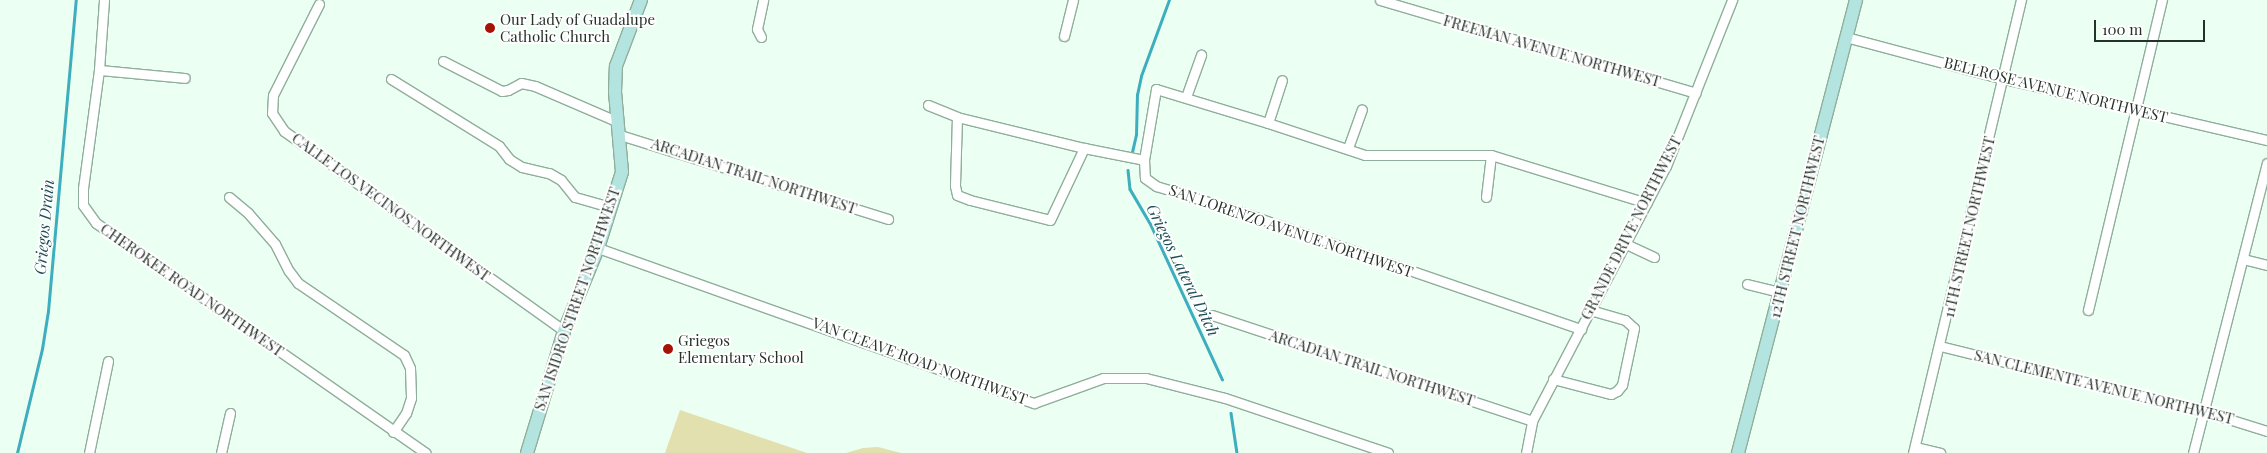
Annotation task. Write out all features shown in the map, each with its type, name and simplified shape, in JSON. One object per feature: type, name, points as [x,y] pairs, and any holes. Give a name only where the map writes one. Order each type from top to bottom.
[{"type":"street","name":"CHEROKEE ROAD NORTHWEST","points":[[104,0],[99,70],[83,189],[83,205],[96,223],[393,432],[426,453]]},
{"type":"street","name":"SAN ISIDRO STREET NORTHWEST","points":[[527,453],[564,332],[598,248],[622,172],[616,66],[642,0]]},
{"type":"street","points":[[761,37],[757,28],[763,0]]},
{"type":"street","points":[[1064,36],[1073,0]]},
{"type":"street","name":"FREEMAN AVENUE NORTHWEST","points":[[1380,0],[1696,93]]},
{"type":"street","name":"GRANDE DRIVE NORTHWEST","points":[[1526,453],[1532,421],[1552,379],[1581,329],[1666,166],[1732,0]]},
{"type":"street","name":"12TH STREET NORTHWEST","points":[[1738,453],[1856,0]]},
{"type":"street","name":"11TH STREET NORTHWEST","points":[[1914,450],[2004,79],[2005,63],[2021,0]]},
{"type":"street","points":[[2088,310],[2137,110],[2137,97],[2162,0]]},
{"type":"street","name":"CALLE LOS VECINOS NORTHWEST","points":[[319,4],[273,95],[272,113],[284,131],[564,332]]},
{"type":"street","name":"BELLROSE AVENUE NORTHWEST","points":[[1846,37],[2004,79],[2267,140]]},
{"type":"street","points":[[1186,97],[1201,56]]},
{"type":"street","name":"ARCADIAN TRAIL NORTHWEST","points":[[443,61],[502,91],[521,83],[535,86],[619,128],[888,219]]},
{"type":"street","points":[[99,70],[185,78]]},
{"type":"street","points":[[391,79],[499,146],[509,159],[515,163],[522,167],[549,173],[562,180],[574,197],[610,207]]},
{"type":"street","points":[[1268,123],[1282,80]]},
{"type":"street","points":[[928,105],[958,117],[1084,148],[1144,160],[1156,89],[1348,148],[1365,155],[1491,155],[1647,203]]},
{"type":"street","points":[[1348,148],[1362,109]]},
{"type":"street","points":[[958,117],[955,186],[957,195],[1050,220],[1084,148]]},
{"type":"street","points":[[1486,197],[1491,155]]},
{"type":"street","name":"SAN LORENZO AVENUE NORTHWEST","points":[[1144,160],[1145,178],[1156,186],[1238,211],[1581,329]]},
{"type":"street","points":[[2193,453],[2267,163]]},
{"type":"street","points":[[229,197],[248,213],[275,244],[288,271],[298,283],[404,355],[410,368],[412,398],[406,413],[393,432]]},
{"type":"street","points":[[1626,244],[1654,257]]},
{"type":"street","name":"VAN CLEAVE ROAD NORTHWEST","points":[[598,248],[1034,403],[1103,378],[1146,378],[1226,398],[1388,453]]},
{"type":"street","points":[[2243,259],[2267,265]]},
{"type":"street","points":[[1747,284],[1780,292]]},
{"type":"street","points":[[1552,379],[1611,394],[1618,391],[1622,385],[1634,328],[1625,320],[1591,310]]},
{"type":"street","name":"ARCADIAN TRAIL NORTHWEST","points":[[1212,315],[1532,421]]},
{"type":"street","name":"SAN CLEMENTE AVENUE NORTHWEST","points":[[1940,346],[2203,411],[2267,430]]},
{"type":"street","points":[[89,453],[108,361]]},
{"type":"street","points":[[221,453],[230,413]]},
{"type":"street","points":[[1914,450],[1940,453]]},
{"type":"green space","points":[[680,410],[807,453],[665,453]]},
{"type":"green space","points":[[878,447],[901,453],[846,453],[863,448]]},
{"type":"waterway","name":"Griegos Drain","points":[[17,453],[42,349],[48,311],[76,0]]},
{"type":"waterway","name":"Griegos Lateral Ditch","points":[[1132,152],[1136,135],[1137,95],[1141,76],[1169,0]]},
{"type":"waterway","name":"Griegos Lateral Ditch","points":[[1128,170],[1130,189],[1151,225],[1222,379]]},
{"type":"waterway","name":"Griegos Lateral Ditch","points":[[1231,413],[1237,453]]},
{"type":"place","name":"Our Lady of Guadalupe Catholic Church","points":[[490,28]]},
{"type":"place","name":"Griegos Elementary School","points":[[668,349]]}]
